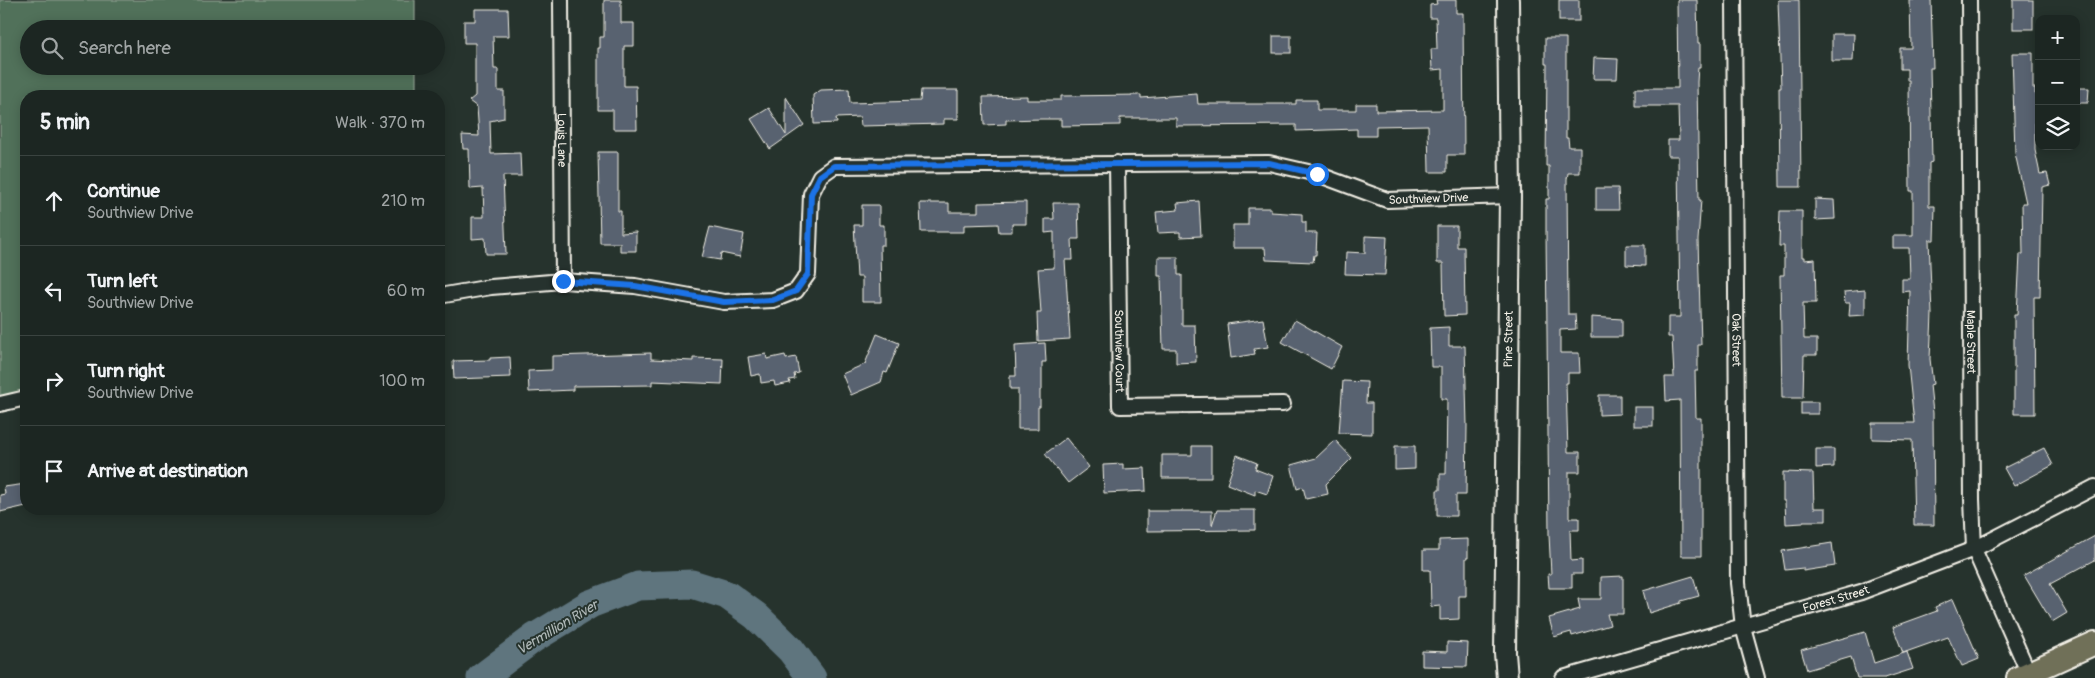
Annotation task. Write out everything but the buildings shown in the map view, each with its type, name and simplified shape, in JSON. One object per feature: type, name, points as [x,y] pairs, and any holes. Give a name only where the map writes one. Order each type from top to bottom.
[{"type":"main road","points":[[2024,676],[2095,643]]},
{"type":"street","name":"Louis Lane","points":[[560,0],[563,281]]},
{"type":"street","name":"Pine Street","points":[[1507,678],[1505,652],[1510,196],[1508,0]]},
{"type":"street","name":"Oak Street","points":[[1734,0],[1738,583],[1743,627],[1757,678]]},
{"type":"street","name":"Maple Street","points":[[1969,0],[1972,499],[1974,549],[2024,676]]},
{"type":"street","name":"Southview Court","points":[[1117,163],[1120,406],[1283,404]]},
{"type":"street","name":"Southview Drive","points":[[445,295],[491,287],[563,281],[635,286],[724,302],[773,300],[796,291],[808,274],[811,194],[820,176],[834,166],[1269,163],[1317,174],[1387,200],[1510,196]]},
{"type":"street","points":[[0,404],[20,399]]},
{"type":"street","name":"Forest Street","points":[[1563,678],[1862,592],[1974,549],[2095,487]]},
{"type":"green space","points":[[0,0],[415,0],[415,20],[20,20],[20,75],[416,75],[416,90],[20,90],[20,399],[0,404]]},
{"type":"waterway","name":"Vermillion River","points":[[481,678],[534,638],[590,604],[638,586],[692,584],[727,595],[756,616],[791,650],[812,678]]},
{"type":"route","points":[[563,281],[635,286],[724,302],[773,300],[796,291],[808,274],[811,194],[820,176],[834,166],[1269,163],[1317,174]]}]
